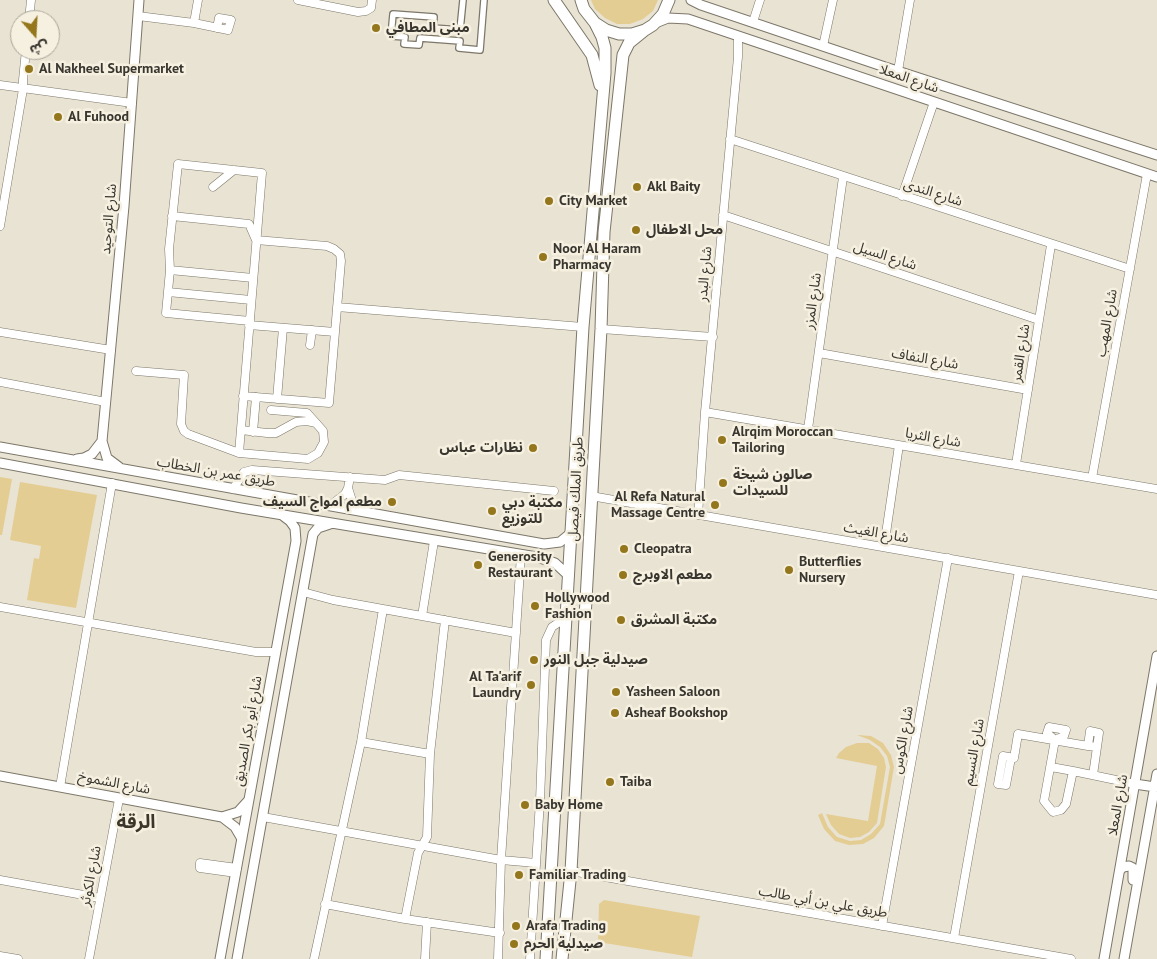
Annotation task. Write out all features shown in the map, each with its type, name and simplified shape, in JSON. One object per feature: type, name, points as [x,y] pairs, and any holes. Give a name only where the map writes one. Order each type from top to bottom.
[{"type":"main road","points":[[554,0],[592,55],[602,97]]},
{"type":"main road","name":"طريق الملك فيصل","points":[[546,959],[583,327],[605,73],[605,48],[602,37],[595,23],[584,9],[581,0]]},
{"type":"main road","name":"طريق الملك فيصل","points":[[562,959],[571,871],[601,329],[604,240],[620,74],[623,55],[629,43],[663,14],[669,0]]},
{"type":"main road","points":[[595,23],[606,30],[619,34],[632,34],[649,27]]},
{"type":"main road","points":[[550,886],[553,928],[552,959]]},
{"type":"street","name":"شارع التوحيد","points":[[102,441],[132,103],[139,0]]},
{"type":"street","points":[[194,23],[198,0]]},
{"type":"street","points":[[298,0],[358,12],[371,8],[372,0]]},
{"type":"street","points":[[463,0],[460,30],[434,28],[434,17],[393,14],[391,36],[405,37],[404,44],[419,45],[420,38],[452,40],[460,41],[459,48],[480,50],[484,0]]},
{"type":"street","name":"شارع المعلا","points":[[691,0],[898,71],[1157,155]]},
{"type":"street","points":[[753,22],[760,0]]},
{"type":"street","points":[[823,46],[833,0]]},
{"type":"street","points":[[898,71],[910,0]]},
{"type":"street","points":[[138,16],[217,28]]},
{"type":"street","name":"شارع المعلا","points":[[649,27],[668,18],[678,17],[1157,177]]},
{"type":"street","name":"شارع البدر","points":[[698,515],[705,412],[738,57],[738,36]]},
{"type":"street","points":[[0,226],[23,89],[22,80],[25,60]]},
{"type":"street","points":[[0,85],[132,103]]},
{"type":"street","points":[[902,196],[934,102]]},
{"type":"street","name":"شارع الندى","points":[[730,140],[1130,269]]},
{"type":"street","points":[[239,453],[240,430],[250,323],[262,173],[178,164],[169,249],[170,270],[166,313],[250,323],[283,328],[335,332]]},
{"type":"street","points":[[213,187],[234,170]]},
{"type":"street","name":"شارع المهب","points":[[1092,478],[1147,174]]},
{"type":"street","name":"شارع المزر","points":[[808,428],[843,177]]},
{"type":"street","name":"شارع السيل","points":[[723,215],[1039,320]]},
{"type":"street","points":[[172,216],[249,224],[256,240]]},
{"type":"street","points":[[243,396],[329,402],[341,261],[340,254],[334,248],[327,246],[256,240]]},
{"type":"street","name":"شارع القمر","points":[[1016,464],[1051,245]]},
{"type":"street","points":[[170,270],[253,278]]},
{"type":"street","points":[[168,292],[251,300]]},
{"type":"street","points":[[337,307],[583,327]]},
{"type":"street","points":[[278,398],[283,328]]},
{"type":"street","points":[[601,329],[712,337]]},
{"type":"street","points":[[310,345],[312,330]]},
{"type":"street","points":[[0,332],[111,350]]},
{"type":"street","name":"شارع النفاف","points":[[819,353],[1028,390]]},
{"type":"street","points":[[136,370],[184,375],[181,416],[184,431],[239,453],[308,459],[318,453],[324,442],[322,432],[307,413],[271,410]]},
{"type":"street","points":[[0,382],[106,402]]},
{"type":"street","points":[[253,432],[256,397]]},
{"type":"street","name":"شارع الثريا","points":[[705,412],[808,428],[1157,489]]},
{"type":"street","points":[[240,430],[276,433],[296,422],[307,421],[316,423]]},
{"type":"street","points":[[73,460],[92,454],[102,441]]},
{"type":"street","points":[[102,441],[108,458],[125,470]]},
{"type":"street","points":[[884,547],[899,445]]},
{"type":"street","name":"طريق عمر بن الخطاب","points":[[2,449],[550,544],[564,540],[572,533]]},
{"type":"street","points":[[0,463],[241,508],[549,560],[569,576]]},
{"type":"street","points":[[233,489],[242,474],[252,470],[385,480],[399,475],[554,491]]},
{"type":"street","points":[[331,505],[341,498],[348,488],[350,477]]},
{"type":"street","points":[[60,787],[112,483]]},
{"type":"street","points":[[348,488],[355,510]]},
{"type":"street","name":"شارع الغيث","points":[[591,496],[1157,595]]},
{"type":"street","name":"شارع أبو بكر الصديق","points":[[220,959],[296,541],[295,528],[290,521],[280,514]]},
{"type":"street","points":[[237,959],[313,534],[318,528],[333,524]]},
{"type":"street","points":[[458,545],[463,542],[465,537],[461,529]]},
{"type":"street","points":[[422,616],[434,541]]},
{"type":"street","points":[[498,959],[501,860],[521,555]]},
{"type":"street","name":"شارع الكوس","points":[[882,926],[948,558]]},
{"type":"street","name":"شارع النسيم","points":[[954,938],[1019,571]]},
{"type":"street","points":[[303,592],[516,634]]},
{"type":"street","points":[[0,607],[256,652],[276,652]]},
{"type":"street","points":[[314,959],[361,742],[383,609]]},
{"type":"street","points":[[530,959],[543,730],[546,640],[552,627],[567,617]]},
{"type":"street","points":[[405,919],[418,853],[424,846],[427,837],[430,754],[445,620]]},
{"type":"street","name":"شارع المعلا","points":[[1104,959],[1157,656]]},
{"type":"street","points":[[269,691],[274,688],[278,689],[280,693],[272,739],[273,759]]},
{"type":"street","points":[[1088,746],[1090,731],[1099,733],[1093,775]]},
{"type":"street","points":[[1011,758],[1014,758],[1018,734],[1097,747]]},
{"type":"street","points":[[1055,740],[1044,801],[1053,812],[1061,810],[1066,804],[1073,771]]},
{"type":"street","points":[[361,742],[430,754]]},
{"type":"street","points":[[1050,767],[1156,787]]},
{"type":"street","points":[[1123,959],[1157,774]]},
{"type":"street","name":"شارع الشموخ","points":[[0,776],[222,817]]},
{"type":"street","name":"شارع الكوثر","points":[[88,959],[119,798]]},
{"type":"street","points":[[222,817],[242,810],[250,798]]},
{"type":"street","points":[[222,817],[235,827],[242,839]]},
{"type":"street","points":[[263,817],[501,860],[536,863]]},
{"type":"street","points":[[1120,870],[1123,867],[1129,866],[1133,868],[1134,874],[1121,953],[1123,959]]},
{"type":"street","points":[[237,869],[238,894],[230,939],[232,944],[236,945],[241,937]]},
{"type":"street","name":"طريق علي بن أبي طالب","points":[[571,871],[1071,959]]},
{"type":"street","points":[[0,880],[100,898]]},
{"type":"street","points":[[325,904],[405,919],[500,933]]},
{"type":"street","points":[[425,959],[427,922]]},
{"type":"street","points":[[0,957],[18,959]]},
{"type":"shaded area","points":[[591,0],[658,0],[653,11],[643,19],[630,24],[617,24],[605,18],[595,9]]},
{"type":"shaded area","points":[[0,477],[12,479],[2,535],[0,535]]},
{"type":"shaded area","points":[[20,482],[97,495],[76,608],[27,600],[34,558],[39,559],[41,546],[10,540]]},
{"type":"shaded area","points":[[857,735],[871,736],[883,743],[891,755],[894,767],[884,826],[874,838],[863,844],[849,845],[835,841],[824,829],[818,815],[822,813],[828,827],[837,837],[850,841],[861,840],[871,834],[880,824],[890,767],[887,756],[880,747],[870,740]]},
{"type":"shaded area","points":[[857,743],[869,743],[878,749],[884,758],[886,767],[877,823],[869,832],[860,837],[850,838],[839,834],[831,825],[826,814],[868,821],[877,766],[836,758],[846,747]]},
{"type":"shaded area","points":[[604,900],[700,916],[692,957],[598,942],[599,904]]},
{"type":"place","name":"مبنى المطافي","points":[[376,28]]},
{"type":"place","name":"Al Nakheel Supermarket","points":[[29,69]]},
{"type":"place","name":"Al Fuhood","points":[[58,117]]},
{"type":"place","name":"Akl Baity","points":[[637,187]]},
{"type":"place","name":"City Market","points":[[549,201]]},
{"type":"place","name":"محل الاطفال","points":[[636,230]]},
{"type":"place","name":"Noor Al Haram Pharmacy","points":[[543,257]]},
{"type":"place","name":"Alrqim Moroccan Tailoring","points":[[722,440]]},
{"type":"place","name":"نظارات عباس","points":[[533,448]]},
{"type":"place","name":"صالون شيخة للسيدات","points":[[723,483]]},
{"type":"place","name":"مطعم امواج السيف","points":[[392,502]]},
{"type":"place","name":"Al Refa Natural Massage Centre","points":[[715,505]]},
{"type":"place","name":"مكتبة دبي للتوزيع","points":[[492,511]]},
{"type":"place","name":"Cleopatra","points":[[624,549]]},
{"type":"place","name":"Generosity Restaurant","points":[[478,565]]},
{"type":"place","name":"Butterflies Nursery","points":[[789,570]]},
{"type":"place","name":"مطعم الاوبرج","points":[[623,575]]},
{"type":"place","name":"Hollywood Fashion","points":[[535,606]]},
{"type":"place","name":"مكتبة المشرق","points":[[621,620]]},
{"type":"place","name":"صيدلية جبل النور","points":[[534,660]]},
{"type":"place","name":"Al Ta'arif Laundry","points":[[531,685]]},
{"type":"place","name":"Yasheen Saloon","points":[[616,692]]},
{"type":"place","name":"Asheaf Bookshop","points":[[615,713]]},
{"type":"place","name":"Taiba","points":[[610,782]]},
{"type":"place","name":"Baby Home","points":[[525,805]]},
{"type":"place","name":"Familiar Trading","points":[[519,875]]},
{"type":"place","name":"Arafa Trading","points":[[516,926]]},
{"type":"place","name":"صيدلية الحرم","points":[[514,944]]},
{"type":"district","name":"الرقة","points":[[136,823]]}]
